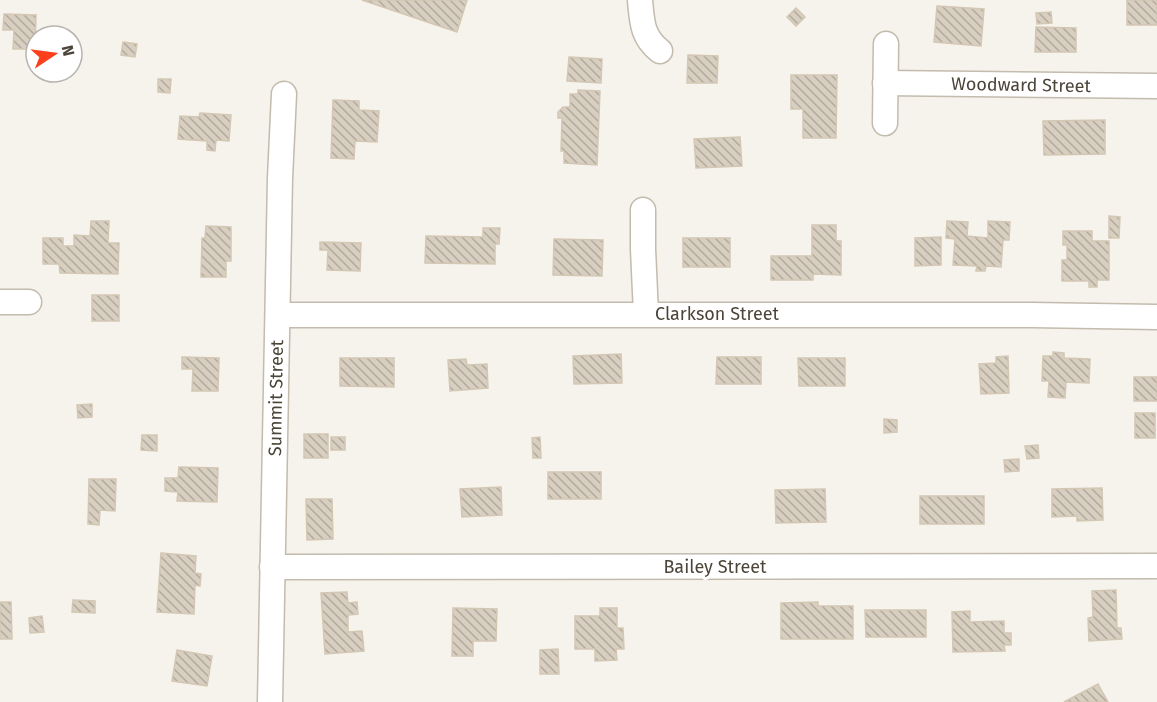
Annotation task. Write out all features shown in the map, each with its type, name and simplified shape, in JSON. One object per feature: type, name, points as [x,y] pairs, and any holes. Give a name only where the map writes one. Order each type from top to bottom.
[{"type":"street","points":[[640,0],[646,35],[660,51]]},
{"type":"street","points":[[885,123],[886,44]]},
{"type":"street","name":"Woodward Street","points":[[885,83],[1157,86]]},
{"type":"street","name":"Summit Street","points":[[270,702],[280,178],[284,94]]},
{"type":"street","points":[[644,210],[646,314]]},
{"type":"street","points":[[0,302],[28,302]]},
{"type":"street","name":"Clarkson Street","points":[[278,315],[646,314],[1157,317]]},
{"type":"street","name":"Bailey Street","points":[[272,567],[1157,566]]},
{"type":"building","points":[[362,0],[467,0],[457,32]]},
{"type":"building","points":[[1127,0],[1157,0],[1157,25],[1127,25]]},
{"type":"building","points":[[937,6],[984,9],[981,46],[934,42]]},
{"type":"building","points":[[796,8],[805,17],[796,26],[787,17]]},
{"type":"building","points":[[1051,12],[1052,23],[1037,24],[1036,13]]},
{"type":"building","points":[[4,14],[36,15],[36,24],[24,24],[24,49],[13,49],[14,30],[3,30]]},
{"type":"building","points":[[1036,27],[1076,28],[1076,52],[1035,52]]},
{"type":"building","points":[[123,42],[137,44],[135,57],[121,55]]},
{"type":"building","points":[[688,55],[718,56],[717,83],[687,83]]},
{"type":"building","points":[[569,57],[602,59],[601,83],[567,81]]},
{"type":"building","points":[[791,75],[837,75],[836,138],[803,138],[803,109],[791,109]]},
{"type":"building","points":[[158,79],[171,79],[170,93],[158,92]]},
{"type":"building","points":[[578,90],[600,91],[597,165],[564,163],[564,151],[561,151],[562,118],[558,118],[558,112],[563,107],[570,107],[570,94],[578,94]]},
{"type":"building","points":[[333,100],[359,101],[359,110],[379,111],[377,142],[355,141],[354,159],[331,158]]},
{"type":"building","points":[[200,113],[231,115],[229,141],[216,140],[215,151],[207,150],[207,141],[178,139],[180,116],[199,117]]},
{"type":"building","points":[[1105,120],[1105,154],[1044,155],[1043,121]]},
{"type":"building","points":[[740,137],[742,166],[696,168],[694,139]]},
{"type":"building","points":[[1109,216],[1120,217],[1119,238],[1109,238]]},
{"type":"building","points":[[91,221],[109,221],[108,243],[119,243],[118,274],[60,273],[59,264],[43,264],[43,238],[63,238],[63,246],[74,246],[74,235],[90,236]]},
{"type":"building","points":[[947,221],[968,222],[967,236],[988,238],[988,221],[1010,222],[1009,240],[1003,240],[1001,267],[986,266],[985,271],[976,271],[977,266],[953,265],[955,239],[946,238]]},
{"type":"building","points":[[812,225],[836,225],[836,241],[841,241],[841,275],[813,274],[813,280],[771,280],[771,256],[812,256]]},
{"type":"building","points":[[206,226],[231,227],[231,261],[226,261],[226,277],[201,277],[202,238],[205,238]]},
{"type":"building","points":[[483,228],[500,228],[499,244],[495,244],[495,264],[425,263],[426,236],[483,237]]},
{"type":"building","points":[[1063,231],[1092,231],[1092,241],[1109,241],[1109,280],[1097,280],[1097,287],[1089,287],[1089,281],[1062,281],[1062,260],[1067,260],[1067,245],[1063,245]]},
{"type":"building","points":[[941,237],[941,265],[915,266],[915,238]]},
{"type":"building","points":[[683,238],[730,238],[730,267],[683,267]]},
{"type":"building","points":[[554,239],[603,240],[602,276],[553,275]]},
{"type":"building","points":[[320,242],[361,243],[360,271],[327,270],[328,250],[320,250]]},
{"type":"building","points":[[92,295],[119,295],[119,321],[92,321]]},
{"type":"building","points":[[1053,352],[1064,353],[1064,358],[1090,359],[1089,383],[1066,382],[1065,398],[1048,397],[1049,381],[1042,381],[1043,356],[1053,356]]},
{"type":"building","points":[[621,354],[622,383],[574,384],[573,356]]},
{"type":"building","points":[[1008,356],[1009,393],[981,394],[979,364],[996,363],[996,357]]},
{"type":"building","points":[[182,357],[219,358],[218,391],[192,391],[193,369],[182,369]]},
{"type":"building","points":[[717,357],[761,357],[761,384],[716,384]]},
{"type":"building","points":[[340,358],[394,358],[394,387],[340,386]]},
{"type":"building","points":[[798,358],[845,358],[845,386],[799,386]]},
{"type":"building","points":[[466,359],[467,365],[487,364],[488,388],[450,391],[448,360]]},
{"type":"building","points":[[1134,377],[1157,377],[1157,401],[1134,401]]},
{"type":"building","points":[[92,404],[92,417],[78,418],[77,405]]},
{"type":"building","points":[[1135,413],[1155,413],[1155,438],[1135,438]]},
{"type":"building","points":[[884,419],[897,420],[897,432],[884,433]]},
{"type":"building","points":[[304,434],[328,434],[328,458],[304,458]]},
{"type":"building","points":[[142,435],[157,435],[157,451],[141,450]]},
{"type":"building","points":[[331,437],[345,437],[345,450],[331,450]]},
{"type":"building","points":[[540,437],[541,458],[533,458],[532,438]]},
{"type":"building","points":[[1038,445],[1039,458],[1027,459],[1025,446]]},
{"type":"building","points":[[1019,459],[1019,471],[1005,472],[1004,460]]},
{"type":"building","points":[[179,467],[218,468],[217,502],[177,501],[178,492],[165,491],[165,478],[178,478]]},
{"type":"building","points":[[548,472],[601,472],[601,499],[548,499]]},
{"type":"building","points":[[89,479],[116,479],[115,511],[100,510],[99,525],[88,524]]},
{"type":"building","points":[[501,487],[502,515],[462,517],[460,489]]},
{"type":"building","points":[[1102,488],[1103,520],[1077,521],[1077,516],[1052,517],[1052,489]]},
{"type":"building","points":[[825,489],[826,522],[776,523],[775,490]]},
{"type":"building","points":[[920,496],[984,496],[984,524],[920,524]]},
{"type":"building","points":[[306,499],[332,499],[333,539],[307,540]]},
{"type":"building","points":[[161,553],[196,556],[195,573],[201,574],[200,586],[195,585],[194,614],[157,612]]},
{"type":"building","points":[[1116,590],[1117,628],[1121,628],[1122,639],[1089,641],[1088,618],[1093,617],[1092,591]]},
{"type":"building","points":[[347,592],[348,603],[357,602],[358,614],[348,615],[348,632],[362,631],[364,651],[325,654],[321,593]]},
{"type":"building","points":[[73,600],[95,601],[95,613],[72,612]]},
{"type":"building","points":[[0,602],[11,602],[12,639],[0,639]]},
{"type":"building","points":[[818,602],[818,606],[853,606],[853,639],[781,639],[781,603]]},
{"type":"building","points":[[453,608],[497,609],[496,641],[473,641],[473,656],[452,656]]},
{"type":"building","points":[[600,608],[617,608],[617,628],[623,628],[624,649],[616,649],[617,660],[595,661],[595,649],[575,649],[575,616],[600,616]]},
{"type":"building","points":[[865,610],[926,610],[926,637],[866,637]]},
{"type":"building","points":[[970,611],[970,622],[1004,621],[1004,633],[1011,633],[1011,645],[1004,645],[1005,651],[953,652],[952,612]]},
{"type":"building","points":[[42,616],[44,632],[30,633],[29,618]]},
{"type":"building","points":[[558,649],[559,674],[540,674],[540,650]]},
{"type":"building","points":[[177,650],[212,656],[207,686],[172,681]]},
{"type":"building","points":[[1098,684],[1108,702],[1064,702]]}]
